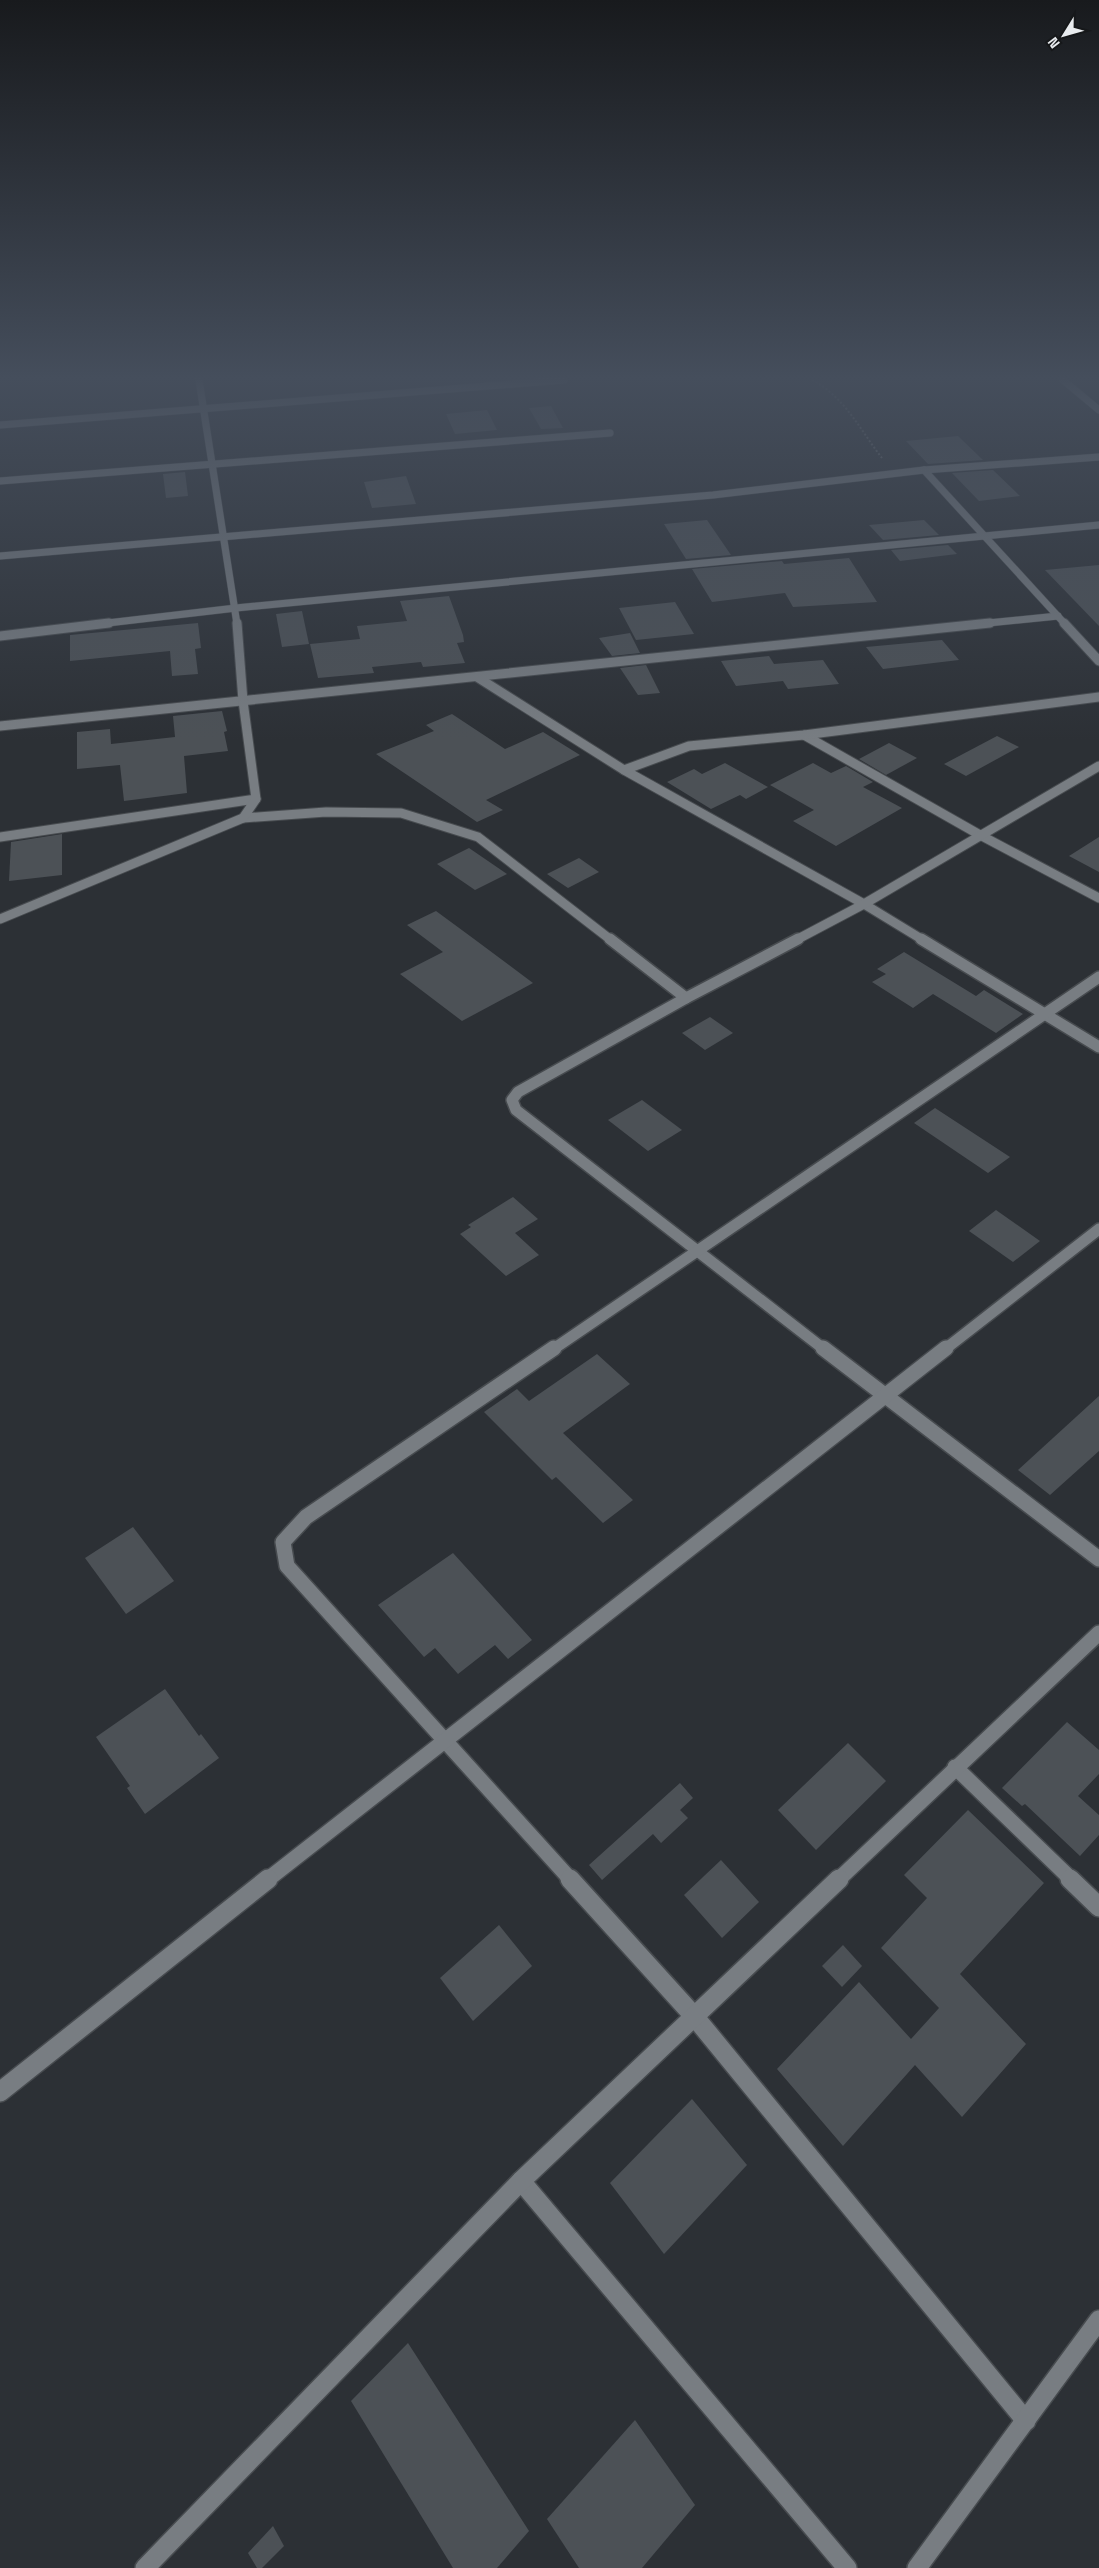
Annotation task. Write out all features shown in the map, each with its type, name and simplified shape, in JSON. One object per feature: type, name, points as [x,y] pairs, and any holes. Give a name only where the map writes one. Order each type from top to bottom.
[{"type":"street","points":[[219,500],[236,608],[243,701],[256,799],[243,818]]},
{"type":"street","points":[[0,556],[655,500]]},
{"type":"street","points":[[952,500],[1099,661]]},
{"type":"street","points":[[0,636],[236,608],[983,534],[1099,525]]},
{"type":"street","points":[[0,726],[1058,616]]},
{"type":"street","points":[[477,677],[624,770],[864,904],[1099,1047]]},
{"type":"street","points":[[624,770],[689,746],[804,734],[1099,697]]},
{"type":"street","points":[[804,734],[980,835],[1099,898]]},
{"type":"street","points":[[1099,766],[864,904],[686,998],[518,1092],[512,1100],[516,1110],[696,1251],[884,1397],[1099,1559]]},
{"type":"street","points":[[0,837],[256,799]]},
{"type":"street","points":[[0,919],[243,818],[326,812],[401,813],[478,837],[686,998]]},
{"type":"street","points":[[1026,2421],[694,2016],[287,1566],[283,1542],[306,1517],[1099,977]]},
{"type":"street","points":[[0,2092],[444,1740],[1099,1229]]},
{"type":"street","points":[[145,2568],[522,2181],[1099,1633]]},
{"type":"street","points":[[956,1767],[1099,1907]]},
{"type":"street","points":[[522,2181],[847,2568]]},
{"type":"street","points":[[918,2568],[1099,2320]]},
{"type":"building","points":[[369,500],[415,500],[416,504],[372,508]]},
{"type":"building","points":[[707,520],[731,555],[686,559],[664,524]]},
{"type":"building","points":[[924,520],[939,535],[883,540],[869,525]]},
{"type":"building","points":[[948,545],[957,554],[900,561],[891,550]]},
{"type":"building","points":[[849,558],[877,602],[793,607],[785,593],[712,602],[692,569],[782,561],[784,564]]},
{"type":"building","points":[[1099,565],[1099,626],[1045,570]]},
{"type":"building","points":[[449,596],[463,635],[464,642],[457,643],[465,663],[423,667],[421,662],[372,667],[374,673],[318,678],[310,644],[360,639],[357,626],[407,621],[400,601]]},
{"type":"building","points":[[675,602],[694,634],[636,640],[619,608]]},
{"type":"building","points":[[302,611],[309,644],[282,647],[276,614]]},
{"type":"building","points":[[198,623],[201,648],[195,649],[198,674],[172,676],[170,651],[70,661],[70,635]]},
{"type":"building","points":[[630,633],[640,653],[612,656],[599,638]]},
{"type":"building","points":[[942,640],[959,660],[883,669],[866,647]]},
{"type":"building","points":[[769,656],[774,664],[823,660],[839,684],[788,689],[783,681],[736,686],[721,661]]},
{"type":"building","points":[[646,665],[660,693],[638,695],[620,668]]},
{"type":"building","points":[[222,711],[227,731],[224,732],[228,751],[184,756],[187,793],[124,801],[120,765],[77,769],[77,732],[110,729],[111,744],[175,737],[173,716]]},
{"type":"building","points":[[452,714],[505,749],[543,732],[580,755],[486,800],[503,810],[477,822],[376,754],[434,731],[426,725]]},
{"type":"building","points":[[997,736],[1019,747],[966,776],[944,764]]},
{"type":"building","points":[[889,743],[917,758],[886,775],[859,759]]},
{"type":"building","points":[[725,763],[768,787],[746,799],[740,795],[711,809],[667,782],[694,769],[702,774]]},
{"type":"building","points":[[813,763],[831,773],[846,766],[873,782],[863,787],[902,808],[836,846],[793,821],[814,810],[770,785]]},
{"type":"building","points":[[62,834],[62,875],[9,881],[11,842]]},
{"type":"building","points":[[1099,837],[1099,872],[1069,856]]},
{"type":"building","points":[[469,848],[507,874],[475,890],[437,864]]},
{"type":"building","points":[[579,858],[599,872],[568,888],[547,874]]},
{"type":"building","points":[[436,911],[533,983],[462,1021],[400,974],[443,952],[407,925]]},
{"type":"building","points":[[904,952],[976,996],[984,990],[1023,1014],[996,1033],[933,994],[913,1008],[872,982],[886,974],[877,969]]},
{"type":"building","points":[[710,1017],[733,1033],[705,1050],[682,1033]]},
{"type":"building","points":[[642,1100],[682,1130],[648,1151],[608,1120]]},
{"type":"building","points":[[935,1108],[1010,1157],[988,1173],[914,1123]]},
{"type":"building","points":[[513,1197],[538,1219],[515,1233],[539,1255],[506,1276],[460,1234],[471,1227],[468,1225]]},
{"type":"building","points":[[996,1210],[1040,1241],[1013,1262],[969,1231]]},
{"type":"building","points":[[597,1354],[630,1384],[563,1433],[633,1500],[603,1523],[556,1477],[552,1480],[484,1412],[517,1389],[529,1401]]},
{"type":"building","points":[[1099,1396],[1099,1451],[1050,1495],[1018,1470]]},
{"type":"building","points":[[133,1527],[174,1581],[126,1614],[85,1558]]},
{"type":"building","points":[[453,1553],[532,1640],[508,1659],[495,1645],[458,1674],[435,1648],[424,1657],[378,1605]]},
{"type":"building","points":[[165,1689],[199,1736],[201,1734],[219,1758],[145,1814],[127,1788],[130,1786],[96,1737]]},
{"type":"building","points":[[1067,1722],[1099,1750],[1099,1774],[1078,1796],[1099,1815],[1099,1835],[1080,1856],[1025,1804],[1022,1806],[1002,1788]]},
{"type":"building","points":[[848,1743],[886,1781],[816,1850],[778,1810]]},
{"type":"building","points":[[680,1783],[693,1798],[680,1810],[688,1818],[661,1843],[653,1834],[602,1880],[589,1865]]},
{"type":"building","points":[[968,1810],[1044,1883],[960,1974],[1026,2044],[962,2117],[915,2065],[843,2146],[777,2069],[859,1982],[911,2039],[939,2008],[881,1948],[927,1898],[904,1875]]},
{"type":"building","points":[[721,1860],[759,1902],[722,1938],[684,1895]]},
{"type":"building","points":[[499,1925],[532,1966],[473,2021],[440,1978]]},
{"type":"building","points":[[843,1945],[862,1966],[842,1987],[822,1966]]},
{"type":"building","points":[[692,2099],[747,2165],[664,2254],[610,2183]]},
{"type":"building","points":[[408,2343],[529,2531],[497,2568],[453,2568],[351,2401]]},
{"type":"building","points":[[635,2420],[695,2505],[642,2568],[579,2568],[547,2519]]},
{"type":"building","points":[[273,2526],[284,2546],[262,2568],[257,2568],[248,2553]]}]
